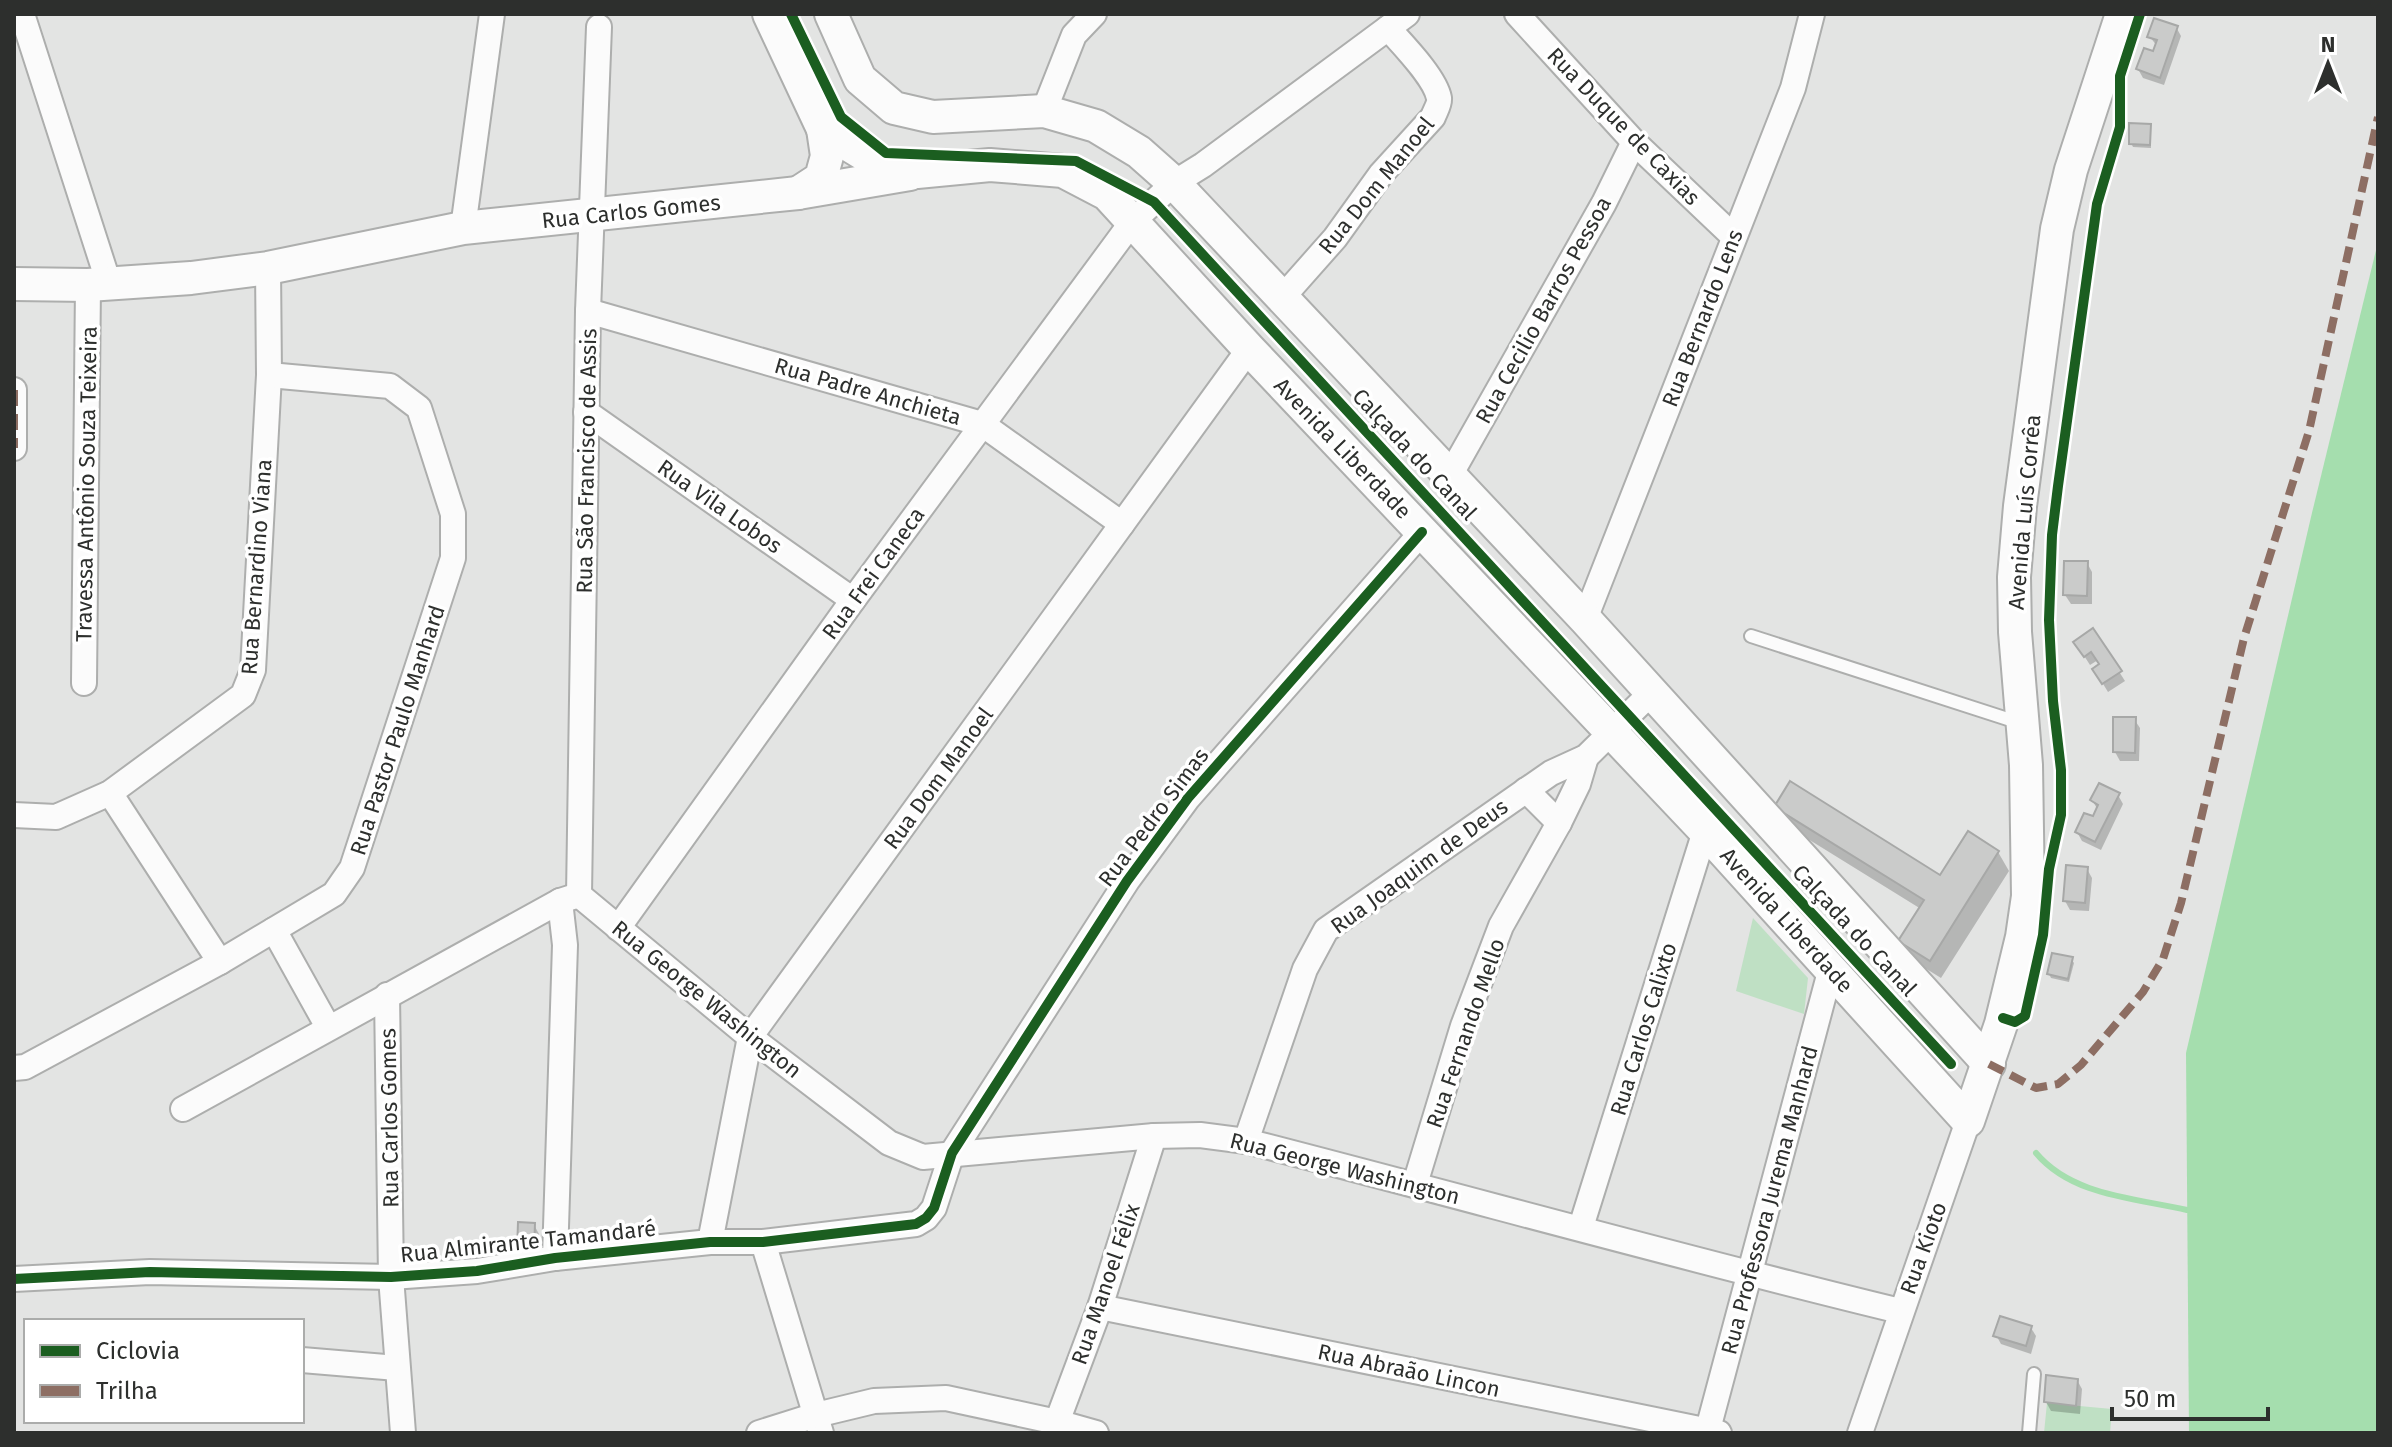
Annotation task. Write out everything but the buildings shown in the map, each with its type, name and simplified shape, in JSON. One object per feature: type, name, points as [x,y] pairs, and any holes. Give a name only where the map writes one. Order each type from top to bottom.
[{"type":"main road","points":[[769,14],[823,129],[827,156],[821,178],[798,193]]},
{"type":"main road","points":[[831,14],[860,79],[894,108],[933,117],[1044,111],[1096,126],[1139,152],[1174,183],[1585,619],[1989,1064]]},
{"type":"main road","name":"Avenida Luís Corrêa","points":[[1989,1064],[2012,980],[2028,896],[2027,779],[2015,632],[2014,577],[2020,506],[2055,245],[2071,170],[2122,14]]},
{"type":"main road","name":"Avenida Liberdade","points":[[823,129],[875,161],[917,172],[990,165],[1063,171],[1107,194],[1249,349],[1705,831],[1968,1121]]},
{"type":"main road","name":"Rua Carlos Gomes","points":[[14,284],[98,284],[191,278],[268,268],[463,228],[798,193],[917,172]]},
{"type":"main road","name":"Rua Kioto","points":[[1968,1121],[1989,1064]]},
{"type":"street","name":"Travessa Antônio Souza Teixeira","points":[[22,14],[98,284],[84,683]]},
{"type":"street","points":[[463,228],[492,14]]},
{"type":"street","points":[[1044,111],[1074,35],[1094,14]]},
{"type":"street","name":"Rua Duque de Caxias","points":[[1517,14],[1634,142],[1733,236]]},
{"type":"street","name":"Rua Bernardo Lens","points":[[1585,619],[1793,88],[1812,14]]},
{"type":"street","name":"Rua Frei Caneca","points":[[618,928],[853,600],[1132,222],[1174,183],[1203,165],[1398,21]]},
{"type":"street","name":"Rua Dom Manoel","points":[[1281,299],[1335,238],[1381,174],[1433,117],[1438,106],[1439,98],[1398,21]]},
{"type":"street","name":"Rua São Francisco de Assis","points":[[555,1258],[599,27]]},
{"type":"street","name":"Rua Cecilio Barros Pessoa","points":[[1449,477],[1604,203],[1634,142]]},
{"type":"street","name":"Rua Bernardino Viana","points":[[14,815],[56,817],[110,793],[243,695],[253,670],[269,375],[268,268]]},
{"type":"street","name":"Rua Padre Anchieta","points":[[588,311],[982,424],[1122,524]]},
{"type":"street","name":"Rua Dom Manoel","points":[[710,1242],[750,1037],[1249,349]]},
{"type":"street","name":"Rua Pastor Paulo Manhard","points":[[14,1068],[25,1067],[220,962],[334,894],[352,868],[453,558],[453,514],[419,408],[390,386],[269,375]]},
{"type":"street","points":[[14,390],[14,448]]},
{"type":"street","name":"Rua Vila Lobos","points":[[586,412],[853,600]]},
{"type":"street","name":"Rua Pedro Simas","points":[[952,1153],[1127,881],[1188,798],[1422,532]]},
{"type":"street","name":"Rua Joaquim de Deus","points":[[1246,1141],[1305,969],[1326,930],[1551,773],[1586,757],[1651,693]]},
{"type":"street","name":"Rua Fernando Mello","points":[[1415,1184],[1463,1026],[1501,926],[1559,823],[1578,784],[1586,757]]},
{"type":"street","points":[[1526,790],[1559,823]]},
{"type":"street","points":[[110,793],[220,962]]},
{"type":"street","name":"Rua Carlos Calixto","points":[[1581,1227],[1705,831]]},
{"type":"street","points":[[183,1109],[328,1027],[570,898]]},
{"type":"street","name":"Rua George Washington","points":[[570,898],[618,928],[750,1037],[889,1143],[923,1157],[1154,1136],[1200,1135],[1246,1141],[1581,1227],[1748,1274],[1900,1311]]},
{"type":"street","points":[[274,930],[328,1027]]},
{"type":"street","name":"Rua Professora Jurema Manhard","points":[[1711,1432],[1748,1274],[1831,968]]},
{"type":"street","name":"Rua Carlos Gomes","points":[[387,995],[391,1277],[403,1433]]},
{"type":"street","name":"Rua Kioto","points":[[1860,1433],[1968,1121]]},
{"type":"street","name":"Rua Manoel Félix","points":[[1056,1427],[1100,1307],[1154,1136]]},
{"type":"street","name":"Rua Almirante Tamandaré","points":[[14,1279],[150,1272],[391,1277],[477,1271],[555,1258],[710,1242],[763,1242],[916,1224],[934,1208],[952,1153]]},
{"type":"street","points":[[763,1242],[818,1424]]},
{"type":"street","name":"Rua Abraão Lincon","points":[[1100,1307],[1711,1432]]},
{"type":"street","points":[[304,1360],[397,1368]]},
{"type":"street","points":[[759,1433],[818,1424],[874,1401],[946,1398],[1056,1427],[1096,1433]]},
{"type":"lane","points":[[1751,636],[2023,724]]},
{"type":"lane","points":[[2029,1433],[2034,1374]]},
{"type":"shaded area","points":[[2378,242],[2378,1433],[2189,1433],[2186,1053]]},
{"type":"shaded area","points":[[1753,918],[1808,978],[1804,1014],[1736,991]]},
{"type":"shaded area","points":[[2047,1403],[2112,1409],[2110,1433],[2044,1433]]},
{"type":"waterway","points":[[2036,1153],[2067,1178],[2086,1187],[2187,1210]]},
{"type":"marked path","points":[[1989,1064],[2036,1088],[2058,1084],[2081,1065],[2143,992],[2163,959],[2181,903],[2244,638],[2309,431],[2378,117]]},
{"type":"marked path","points":[[14,390],[14,448]]},
{"type":"cycle path","name":"Calçada do Canal","points":[[791,14],[841,117],[886,153],[1076,161],[1154,202],[1951,1064]]},
{"type":"cycle path","points":[[2003,1018],[2015,1022],[2025,1016],[2043,935],[2049,869],[2061,815],[2061,770],[2053,701],[2049,620],[2052,535],[2097,204],[2120,127],[2120,76],[2140,14]]},
{"type":"cycle path","points":[[14,1279],[150,1272],[391,1277],[477,1271],[555,1258],[710,1242],[763,1242],[916,1224],[934,1208],[952,1153],[1127,881],[1188,798],[1422,532]]}]
